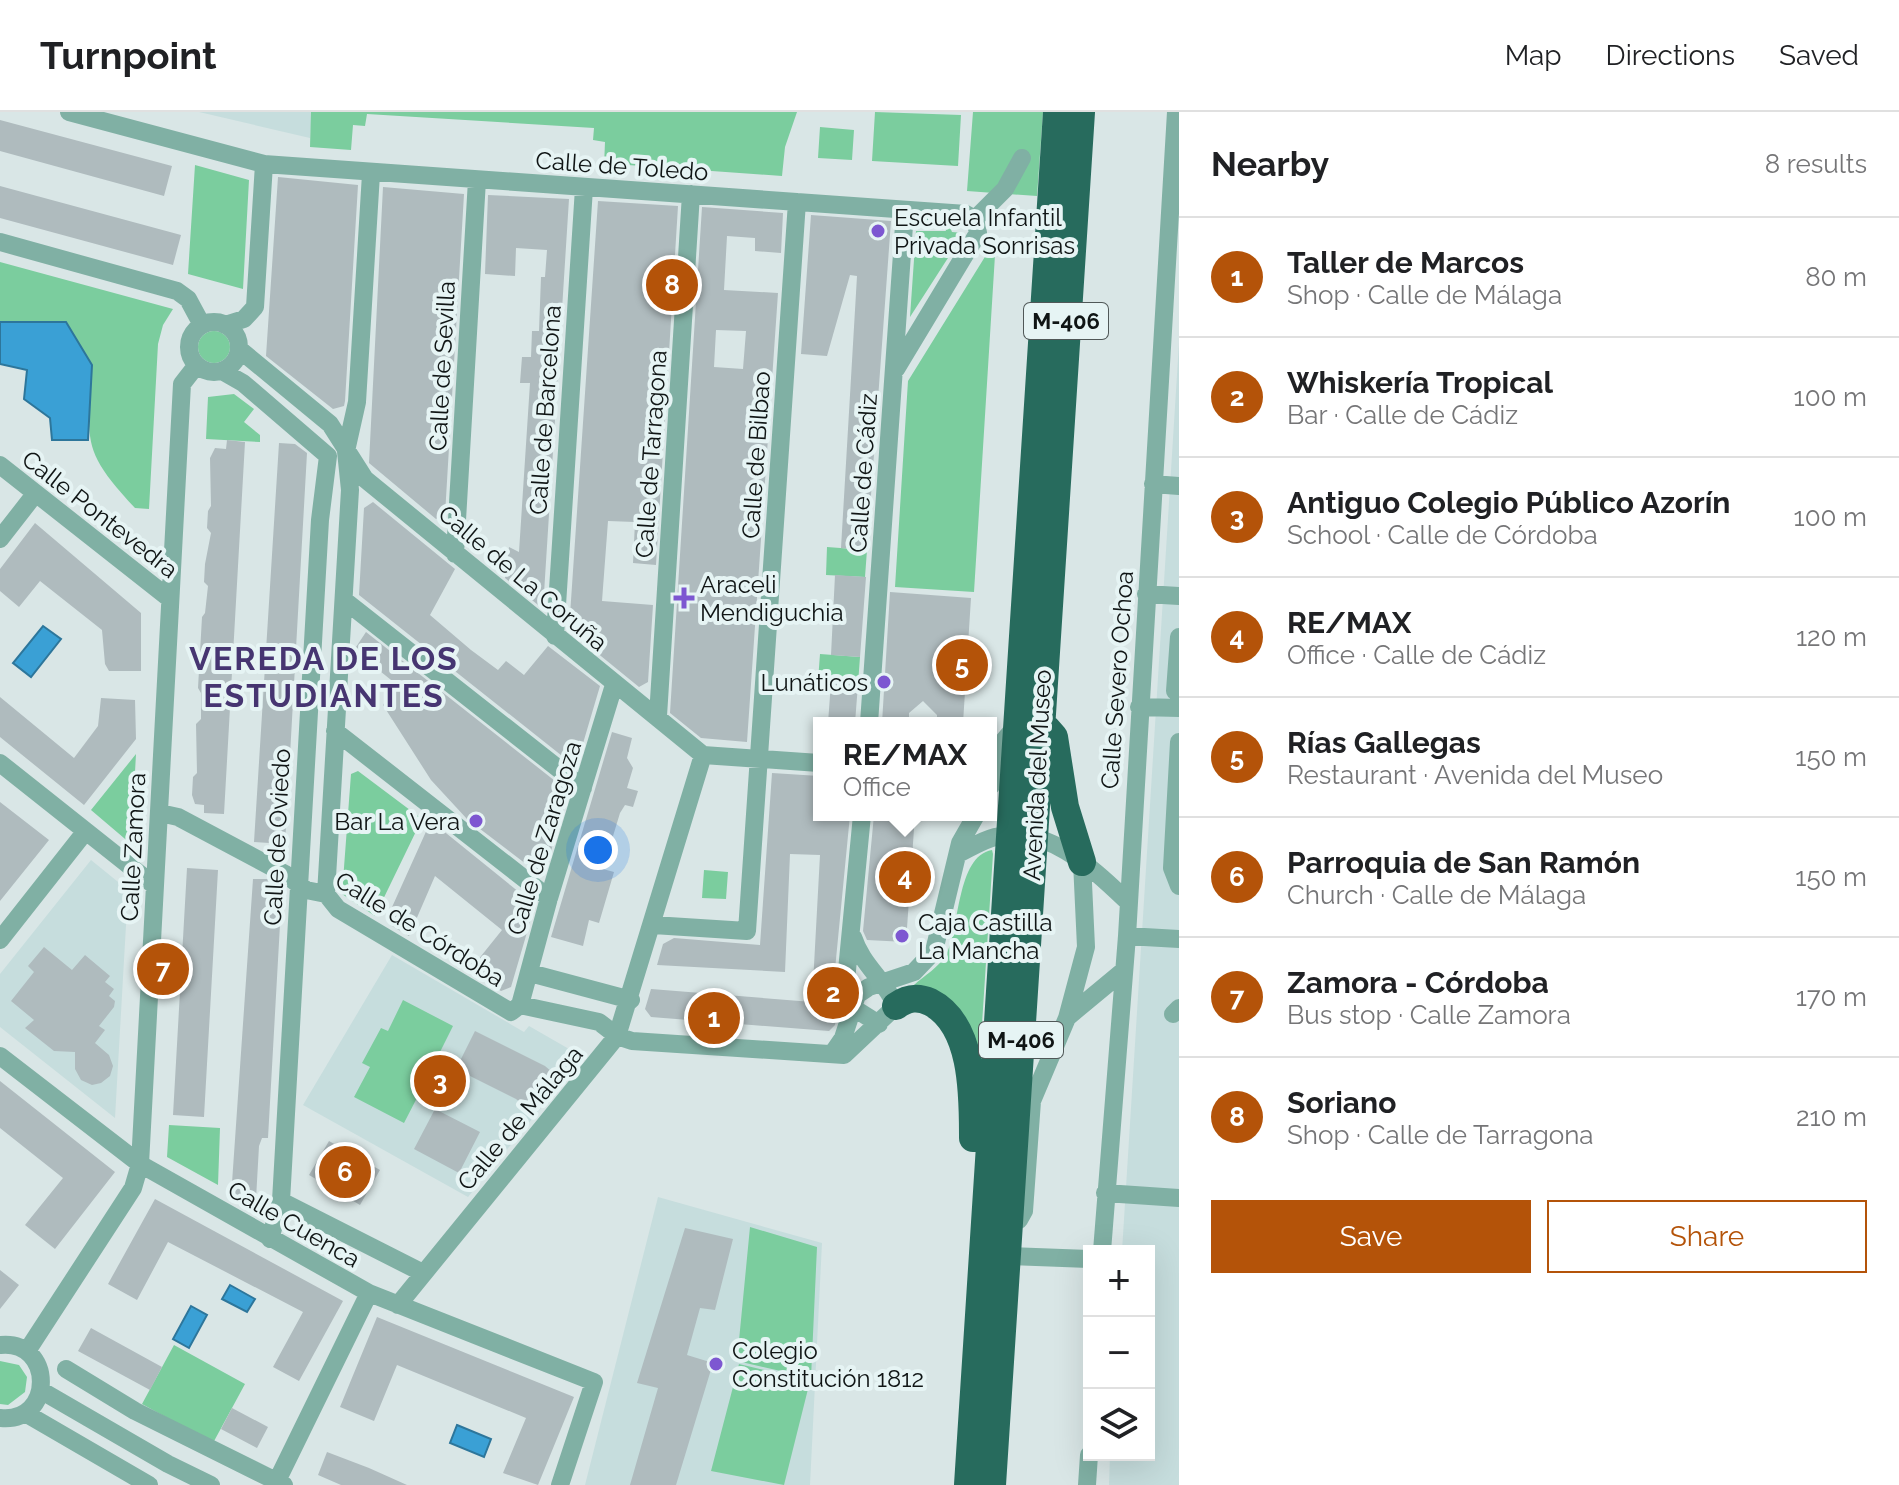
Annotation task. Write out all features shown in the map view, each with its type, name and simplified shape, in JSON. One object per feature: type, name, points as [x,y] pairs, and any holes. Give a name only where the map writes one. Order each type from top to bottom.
[{"type":"highway","name":"Avenida del Museo","points":[[992,1485],[1007,1249],[1021,837],[1057,112]]},
{"type":"highway","name":"Avenida del Museo","points":[[1028,724],[1081,112]]},
{"type":"highway","points":[[1028,724],[1054,737],[1065,807],[1082,862]]},
{"type":"highway","name":"Avenida del Museo","points":[[968,1485],[987,1170],[1021,837]]},
{"type":"highway","points":[[886,1004],[910,998],[924,1000],[940,1008],[953,1023],[961,1039],[969,1080],[973,1151],[987,1170]]},
{"type":"street","name":"Calle de Toledo","points":[[69,112],[264,164],[966,214],[975,219]]},
{"type":"street","name":"Calle Severo Ochoa","points":[[1102,1245],[1127,936],[1153,484],[1172,308],[1176,112]]},
{"type":"street","points":[[975,219],[1005,189],[1022,158]]},
{"type":"street","points":[[225,325],[244,319],[255,307],[264,164]]},
{"type":"street","name":"Calle de Oviedo","points":[[270,1239],[281,1201],[322,480],[337,454],[358,393],[371,174]]},
{"type":"street","name":"Calle de Sevilla","points":[[455,554],[477,180]]},
{"type":"street","name":"Calle de Barcelona","points":[[555,636],[584,188]]},
{"type":"street","name":"Calle de Tarragona","points":[[658,716],[691,194]]},
{"type":"street","name":"Calle de Bilbao","points":[[653,925],[747,931],[797,202]]},
{"type":"street","name":"Calle de Cádiz","points":[[869,717],[905,211]]},
{"type":"street","name":"Calle de Cádiz","points":[[894,371],[978,233],[975,219]]},
{"type":"street","points":[[0,242],[177,291],[191,304],[202,325]]},
{"type":"street","points":[[214,322],[225,325],[237,337],[239,349],[236,360],[222,371],[211,373],[196,366],[188,343],[202,325],[214,322]]},
{"type":"street","name":"Calle de La Coruña","points":[[239,349],[325,419],[337,454]]},
{"type":"street","name":"Calle Zamora","points":[[27,1351],[128,1197],[140,1164],[182,384],[196,366]]},
{"type":"street","name":"Calle de La Coruña","points":[[222,371],[243,383],[337,454],[614,685],[658,716],[703,755]]},
{"type":"street","name":"Calle de Oviedo","points":[[326,894],[350,483],[337,454]]},
{"type":"street","name":"Calle Pontevedra","points":[[0,465],[170,599]]},
{"type":"street","points":[[1153,484],[1179,486]]},
{"type":"street","points":[[0,539],[35,494]]},
{"type":"street","points":[[1146,594],[1179,596]]},
{"type":"street","points":[[344,600],[583,788]]},
{"type":"street","points":[[1179,637],[1175,691],[1179,691]]},
{"type":"street","name":"Calle de Zaragoza","points":[[520,1005],[614,685]]},
{"type":"street","points":[[1139,707],[1179,708]]},
{"type":"street","points":[[997,759],[1000,745],[1028,724]]},
{"type":"street","points":[[335,731],[549,898]]},
{"type":"street","points":[[1179,742],[1172,868],[1179,886]]},
{"type":"street","points":[[703,755],[813,763]]},
{"type":"street","name":"Calle de Málaga","points":[[398,1305],[617,1036],[631,1000],[703,755]]},
{"type":"street","points":[[0,763],[155,886]]},
{"type":"street","name":"Calle de Córdoba","points":[[160,813],[178,817],[285,874],[299,885],[326,894],[338,909],[511,1012],[520,1005],[599,1022],[617,1036]]},
{"type":"street","points":[[852,1007],[845,991],[848,953],[853,937],[862,821]]},
{"type":"street","points":[[617,1036],[649,1044],[832,1054],[837,1057],[851,1052],[886,1004],[931,957],[939,941],[943,908],[964,832],[972,821]]},
{"type":"street","points":[[0,940],[85,832]]},
{"type":"street","points":[[960,853],[992,837],[1021,837],[1049,843],[1082,862],[1127,901]]},
{"type":"street","points":[[1082,862],[1086,947],[1067,1018],[1032,1101],[1024,1211],[1007,1249],[1083,1258]]},
{"type":"street","points":[[1127,936],[1179,939]]},
{"type":"street","points":[[853,937],[886,1004]]},
{"type":"street","points":[[1067,1018],[1122,972]]},
{"type":"street","name":"Calle de Córdoba","points":[[530,973],[631,1000]]},
{"type":"street","points":[[832,1054],[843,1038],[857,995],[886,1004]]},
{"type":"street","points":[[852,1007],[886,1004]]},
{"type":"street","name":"Calle Cuenca","points":[[0,1056],[140,1164],[270,1239],[369,1293],[594,1382],[560,1485]]},
{"type":"street","points":[[1105,1193],[1179,1198]]},
{"type":"street","points":[[281,1201],[423,1273]]},
{"type":"street","points":[[66,1369],[135,1411],[279,1484],[369,1293]]},
{"type":"street","points":[[0,1345],[27,1351],[40,1369],[42,1391],[25,1413],[0,1418]]},
{"type":"street","points":[[42,1391],[154,1457],[211,1485]]},
{"type":"street","points":[[25,1413],[149,1485]]},
{"type":"street","points":[[1087,1485],[1089,1461]]},
{"type":"shaded area","points":[[199,112],[312,112],[310,138]]},
{"type":"shaded area","points":[[1179,343],[1179,1485],[1109,1485],[1110,1461],[1155,1461],[1155,1245],[1122,1245]]},
{"type":"shaded area","points":[[91,860],[128,890],[115,1118],[0,1027],[0,974]]},
{"type":"shaded area","points":[[392,955],[524,1032],[529,1026],[583,1057],[468,1197],[303,1105]]},
{"type":"shaded area","name":"Colegio Constitución 1812","points":[[658,1197],[822,1243],[810,1485],[585,1485]]},
{"type":"green space","points":[[311,112],[797,112],[785,147],[782,176],[614,164],[604,166],[605,142],[593,140],[594,128],[367,114],[365,126],[353,125],[351,150],[310,147]]},
{"type":"green space","points":[[875,112],[961,115],[958,166],[872,161]]},
{"type":"green space","points":[[973,112],[1043,112],[1037,196],[967,191]]},
{"type":"green space","points":[[820,127],[854,130],[852,160],[818,158]]},
{"type":"green space","points":[[195,165],[249,180],[243,289],[188,274]]},
{"type":"green space","points":[[942,219],[947,220],[952,232],[964,233],[910,317],[916,231],[946,231]]},
{"type":"green space","points":[[996,239],[974,592],[895,587],[908,381]]},
{"type":"green space","points":[[0,262],[173,309],[163,325],[158,344],[149,509],[135,508],[96,457],[89,429],[92,365],[0,322]]},
{"type":"green space","points":[[214,331],[225,336],[230,347],[225,358],[214,363],[203,358],[198,347],[203,336]]},
{"type":"green space","points":[[234,394],[254,409],[244,422],[260,435],[260,442],[206,439],[208,397]]},
{"type":"green space","points":[[827,547],[867,550],[865,577],[826,575]]},
{"type":"green space","points":[[820,654],[860,657],[858,684],[818,681]]},
{"type":"green space","points":[[136,754],[131,844],[91,810]]},
{"type":"green space","points":[[358,771],[422,819],[375,916],[342,894],[351,774]]},
{"type":"green space","points":[[992,850],[980,1055],[963,1018],[951,1001],[914,985],[946,955],[965,879],[980,855]]},
{"type":"green space","points":[[704,870],[728,872],[726,899],[702,898]]},
{"type":"green space","points":[[403,1000],[453,1026],[438,1056],[444,1059],[426,1094],[420,1092],[404,1123],[354,1097],[370,1067],[362,1063],[381,1028],[388,1031]]},
{"type":"green space","points":[[169,1125],[220,1128],[218,1185],[167,1157]]},
{"type":"green space","points":[[750,1227],[817,1247],[811,1378],[737,1361]]},
{"type":"green space","points":[[174,1345],[245,1384],[213,1443],[142,1404]]},
{"type":"green space","points":[[0,1361],[19,1365],[27,1377],[25,1392],[8,1405],[0,1404]]},
{"type":"green space","points":[[739,1364],[810,1381],[784,1485],[711,1471]]},
{"type":"water","points":[[0,322],[66,322],[92,365],[88,440],[52,440],[50,418],[24,399],[27,370],[0,364]]},
{"type":"water","points":[[43,626],[61,639],[31,677],[13,663]]},
{"type":"water","points":[[230,1285],[255,1299],[247,1312],[222,1299]]},
{"type":"water","points":[[191,1306],[207,1315],[189,1348],[173,1339]]},
{"type":"water","points":[[457,1425],[491,1439],[484,1457],[450,1443]]},
{"type":"building","points":[[0,120],[172,166],[164,196],[0,151]]},
{"type":"building","points":[[278,177],[358,185],[345,401],[344,406],[333,409],[266,356]]},
{"type":"building","points":[[0,186],[181,235],[173,265],[0,218]]},
{"type":"building","points":[[383,187],[464,194],[445,515],[436,519],[369,463]]},
{"type":"building","points":[[488,195],[569,199],[543,609],[505,578],[509,547],[519,552],[530,383],[520,383],[522,357],[531,357],[532,331],[539,331],[541,277],[545,277],[547,250],[516,248],[515,276],[485,274]]},
{"type":"building","points":[[598,201],[678,206],[656,565],[633,563],[635,522],[608,521],[602,601],[653,605],[648,682],[639,687],[569,630]]},
{"type":"building","points":[[702,207],[783,213],[781,253],[755,251],[755,238],[727,236],[724,290],[778,293],[747,742],[701,738],[670,713]],"holes":[[[716,330],[746,331],[743,369],[714,367]]]},
{"type":"building","points":[[811,215],[891,221],[867,550],[841,548],[857,276],[850,275],[827,356],[801,354]]},
{"type":"building","points":[[227,440],[245,442],[224,814],[204,813],[204,805],[195,804],[192,795],[193,777],[197,773],[196,724],[201,719],[201,693],[198,688],[202,617],[208,586],[204,582],[205,564],[211,533],[207,528],[211,506],[210,458],[215,448],[226,449]]},
{"type":"building","points":[[279,443],[295,444],[307,453],[285,844],[254,842]]},
{"type":"building","points":[[373,502],[455,569],[430,615],[471,650],[498,670],[506,661],[524,675],[548,646],[600,686],[576,767],[359,595],[364,508]]},
{"type":"building","points":[[35,523],[141,613],[141,671],[109,671],[105,664],[102,630],[40,581],[19,607],[0,591],[0,569]]},
{"type":"building","points":[[835,575],[866,577],[860,657],[831,655]]},
{"type":"building","points":[[890,592],[971,598],[963,717],[937,717],[923,701],[909,713],[909,717],[882,717]]},
{"type":"building","points":[[366,632],[569,792],[543,877],[467,819],[431,780],[383,705],[396,684],[354,650]]},
{"type":"building","points":[[831,682],[858,684],[855,717],[828,717]]},
{"type":"building","points":[[0,697],[74,758],[98,726],[101,698],[135,700],[136,739],[84,805],[0,737]]},
{"type":"building","points":[[612,732],[632,738],[627,758],[633,768],[627,788],[638,791],[633,807],[625,805],[620,813],[603,869],[614,872],[599,923],[589,920],[583,946],[551,937]]},
{"type":"building","points":[[772,773],[813,776],[813,821],[849,821],[833,990],[838,1006],[835,1025],[829,1031],[651,1017],[645,1009],[651,989],[812,1002],[820,855],[790,854],[785,972],[657,965],[663,944],[674,938],[760,945]]},
{"type":"building","points":[[0,802],[49,840],[0,901]]},
{"type":"building","points":[[873,821],[915,821],[906,942],[867,940],[863,931]]},
{"type":"building","points":[[429,825],[436,825],[535,905],[511,987],[501,991],[469,971],[502,930],[435,876],[409,936],[390,925],[388,916]]},
{"type":"building","points":[[187,868],[218,870],[204,1117],[173,1115]]},
{"type":"building","points":[[253,879],[270,879],[276,883],[276,888],[282,889],[268,1138],[262,1138],[259,1146],[256,1199],[234,1198],[235,1183],[232,1183]]},
{"type":"building","points":[[44,947],[72,970],[85,955],[110,976],[105,982],[114,989],[109,996],[115,1001],[114,1007],[99,1026],[105,1030],[95,1043],[109,1055],[113,1066],[110,1076],[101,1083],[92,1085],[81,1080],[75,1069],[75,1052],[54,1051],[25,1028],[34,1020],[11,1001],[34,972],[28,966]]},
{"type":"building","points":[[475,1031],[545,1066],[558,1077],[531,1111],[516,1099],[456,1069]]},
{"type":"building","points":[[0,1081],[115,1172],[55,1249],[25,1225],[63,1178],[0,1128]]},
{"type":"building","points":[[435,1109],[480,1132],[459,1173],[414,1149]]},
{"type":"building","points":[[329,1141],[380,1170],[360,1205],[309,1175]]},
{"type":"building","points":[[155,1199],[343,1301],[299,1381],[273,1367],[303,1312],[168,1242],[137,1300],[108,1284]]},
{"type":"building","points":[[685,1228],[733,1239],[715,1310],[700,1308],[687,1355],[713,1363],[676,1485],[630,1485],[658,1388],[637,1383]]},
{"type":"building","points":[[0,1270],[19,1285],[0,1309]]},
{"type":"building","points":[[377,1317],[574,1397],[538,1485],[503,1473],[526,1418],[397,1365],[374,1421],[340,1407]]},
{"type":"building","points":[[91,1328],[162,1367],[150,1390],[78,1351]]},
{"type":"building","points":[[232,1408],[268,1427],[257,1448],[221,1429]]},
{"type":"building","points":[[327,1452],[407,1485],[341,1485],[318,1475]]},
{"type":"place","name":"Escuela Infantil Privada Sonrisas","points":[[878,231]]},
{"type":"place","name":"Soriano","points":[[672,285]]},
{"type":"place","name":"Araceli Mendiguchia","points":[[684,598]]},
{"type":"place","name":"Rías Gallegas","points":[[962,665]]},
{"type":"place","name":"Lunáticos","points":[[884,682]]},
{"type":"place","name":"Bar La Vera","points":[[476,821]]},
{"type":"place","name":"RE/MAX","points":[[905,877]]},
{"type":"place","name":"Caja Castilla La Mancha","points":[[902,936]]},
{"type":"place","name":"Zamora - Córdoba","points":[[163,969]]},
{"type":"place","name":"Whiskería Tropical","points":[[833,993]]},
{"type":"place","name":"Taller de Marcos","points":[[714,1018]]},
{"type":"place","name":"Antiguo Colegio Público Azorín","points":[[440,1081]]},
{"type":"place","name":"Parroquia de San Ramón","points":[[345,1172]]},
{"type":"place","name":"Colegio Constitución 1812","points":[[716,1364]]},
{"type":"district","name":"VEREDA DE LOS ESTUDIANTES","points":[[324,676]]}]
